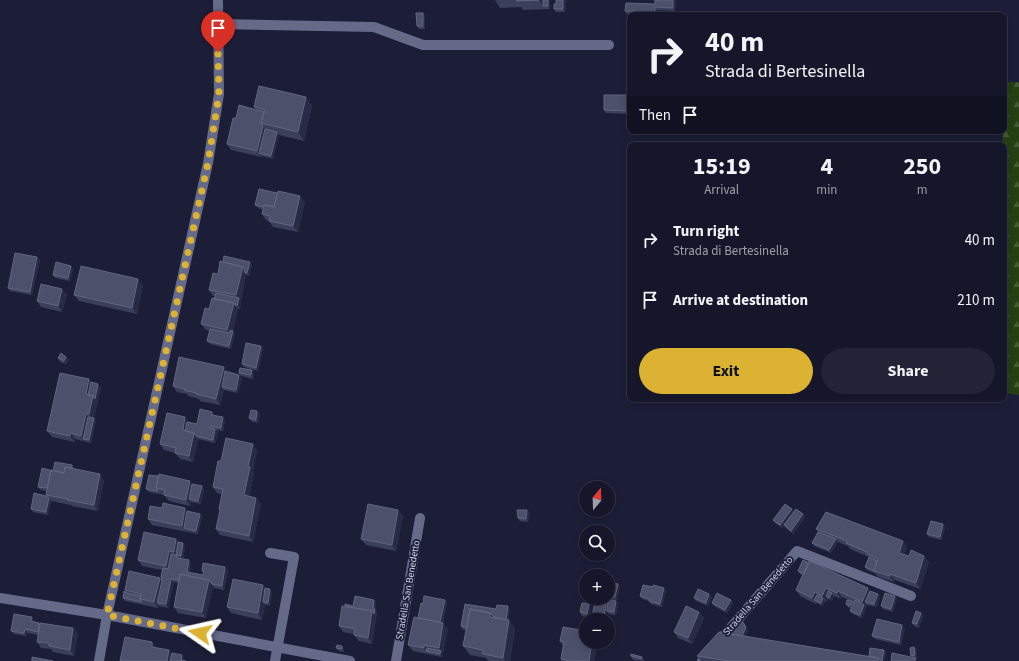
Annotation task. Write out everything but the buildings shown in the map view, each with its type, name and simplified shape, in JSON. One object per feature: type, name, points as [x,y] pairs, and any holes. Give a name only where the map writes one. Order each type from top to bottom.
[{"type":"street","points":[[99,661],[107,615],[208,163],[219,94],[218,0]]},
{"type":"street","points":[[218,24],[374,27],[423,45],[609,45]]},
{"type":"street","name":"Stradella San Benedetto","points":[[396,661],[420,518]]},
{"type":"street","name":"Stradella San Benedetto","points":[[702,661],[796,552],[911,596]]},
{"type":"street","points":[[270,553],[294,557],[275,661]]},
{"type":"street","points":[[0,598],[107,615],[350,661]]},
{"type":"green space","points":[[1007,82],[1019,82],[1019,395],[1007,393],[1007,142],[1002,142],[1003,134],[1007,134]]},
{"type":"route","points":[[200,633],[107,615],[208,163],[219,94],[218,52]]}]
